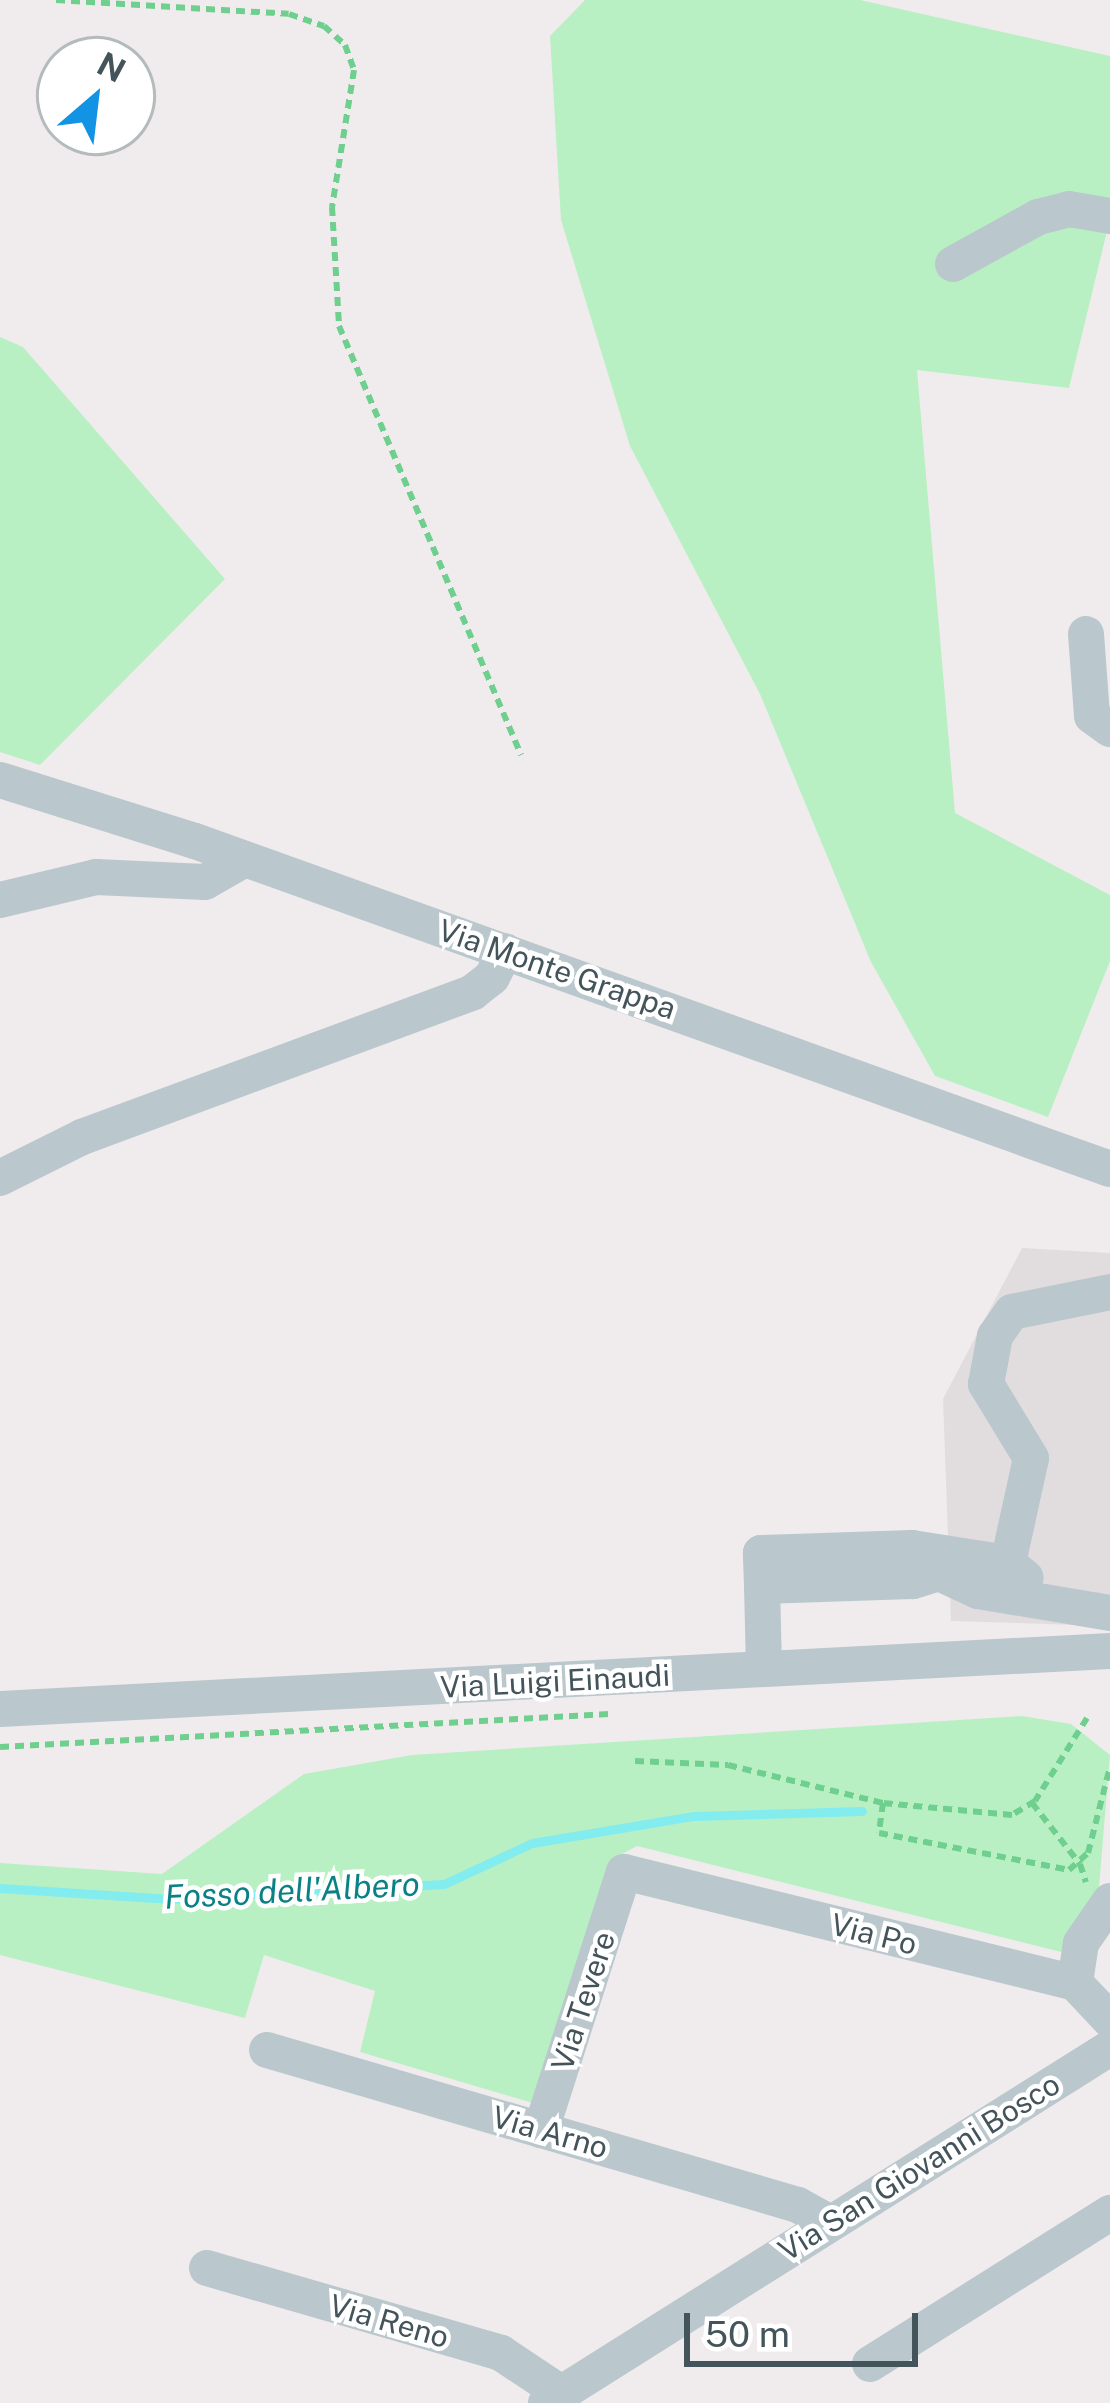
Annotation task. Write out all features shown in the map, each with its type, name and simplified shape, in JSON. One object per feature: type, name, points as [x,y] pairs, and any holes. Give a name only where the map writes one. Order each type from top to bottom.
[{"type":"street","points":[[953,264],[1038,217],[1069,209],[1110,216]]},
{"type":"street","points":[[1086,634],[1092,716],[1110,729]]},
{"type":"street","name":"Via Monte Grappa","points":[[0,780],[506,950],[1110,1169]]},
{"type":"street","points":[[0,900],[96,877],[205,881],[244,859]]},
{"type":"street","points":[[0,1178],[82,1137],[473,992],[493,977],[506,950]]},
{"type":"street","points":[[1008,1563],[1031,1458],[986,1384],[994,1336],[1012,1312],[1110,1292]]},
{"type":"street","points":[[912,1548],[939,1573],[1005,1599],[1110,1613]]},
{"type":"street","points":[[764,1669],[761,1553],[912,1548],[1008,1563],[1062,1606]]},
{"type":"street","points":[[762,1586],[912,1581],[939,1573]]},
{"type":"street","name":"Via Luigi Einaudi","points":[[0,1709],[1110,1651]]},
{"type":"street","name":"Via Po","points":[[624,1872],[1075,1983]]},
{"type":"street","name":"Via Tevere","points":[[542,2130],[624,1872]]},
{"type":"street","points":[[1103,1911],[1081,1943],[1075,1983],[1110,2020]]},
{"type":"street","name":"Via San Giovanni Bosco","points":[[553,2398],[1110,2048]]},
{"type":"street","name":"Via Arno","points":[[267,2050],[798,2205],[830,2223]]},
{"type":"street","points":[[870,2364],[1110,2213]]},
{"type":"street","name":"Via Reno","points":[[207,2268],[502,2353],[553,2398]]},
{"type":"path","points":[[56,0],[289,14],[324,26],[345,45],[354,70],[332,207],[339,326],[521,755]]},
{"type":"path","points":[[634,1762],[728,1765],[883,1803],[1012,1815],[1033,1803],[1087,1718]]},
{"type":"path","points":[[1080,1864],[1110,1767]]},
{"type":"path","points":[[883,1803],[879,1832],[1053,1870],[1080,1864]]},
{"type":"path","points":[[1033,1803],[1080,1864],[1103,1911]]},
{"type":"shaded area","points":[[1022,1248],[1110,1253],[1110,1626],[951,1621],[943,1399]]},
{"type":"green space","points":[[585,0],[860,0],[1110,56],[1110,219],[1069,388],[917,370],[955,813],[1110,895],[1110,961],[1048,1117],[935,1076],[871,962],[760,694],[630,446],[561,220],[550,36]]},
{"type":"green space","points":[[0,337],[23,347],[225,579],[40,765],[0,752]]},
{"type":"green space","points":[[1022,1716],[1071,1724],[1110,1755],[1093,1960],[637,1846],[613,1859],[533,2103],[360,2052],[375,1991],[264,1955],[245,2018],[0,1955],[0,1863],[162,1874],[304,1774],[412,1755]]},
{"type":"waterway","name":"Fosso dell'Albero","points":[[0,1888],[168,1899],[444,1884],[532,1843],[694,1816],[862,1811]]}]
